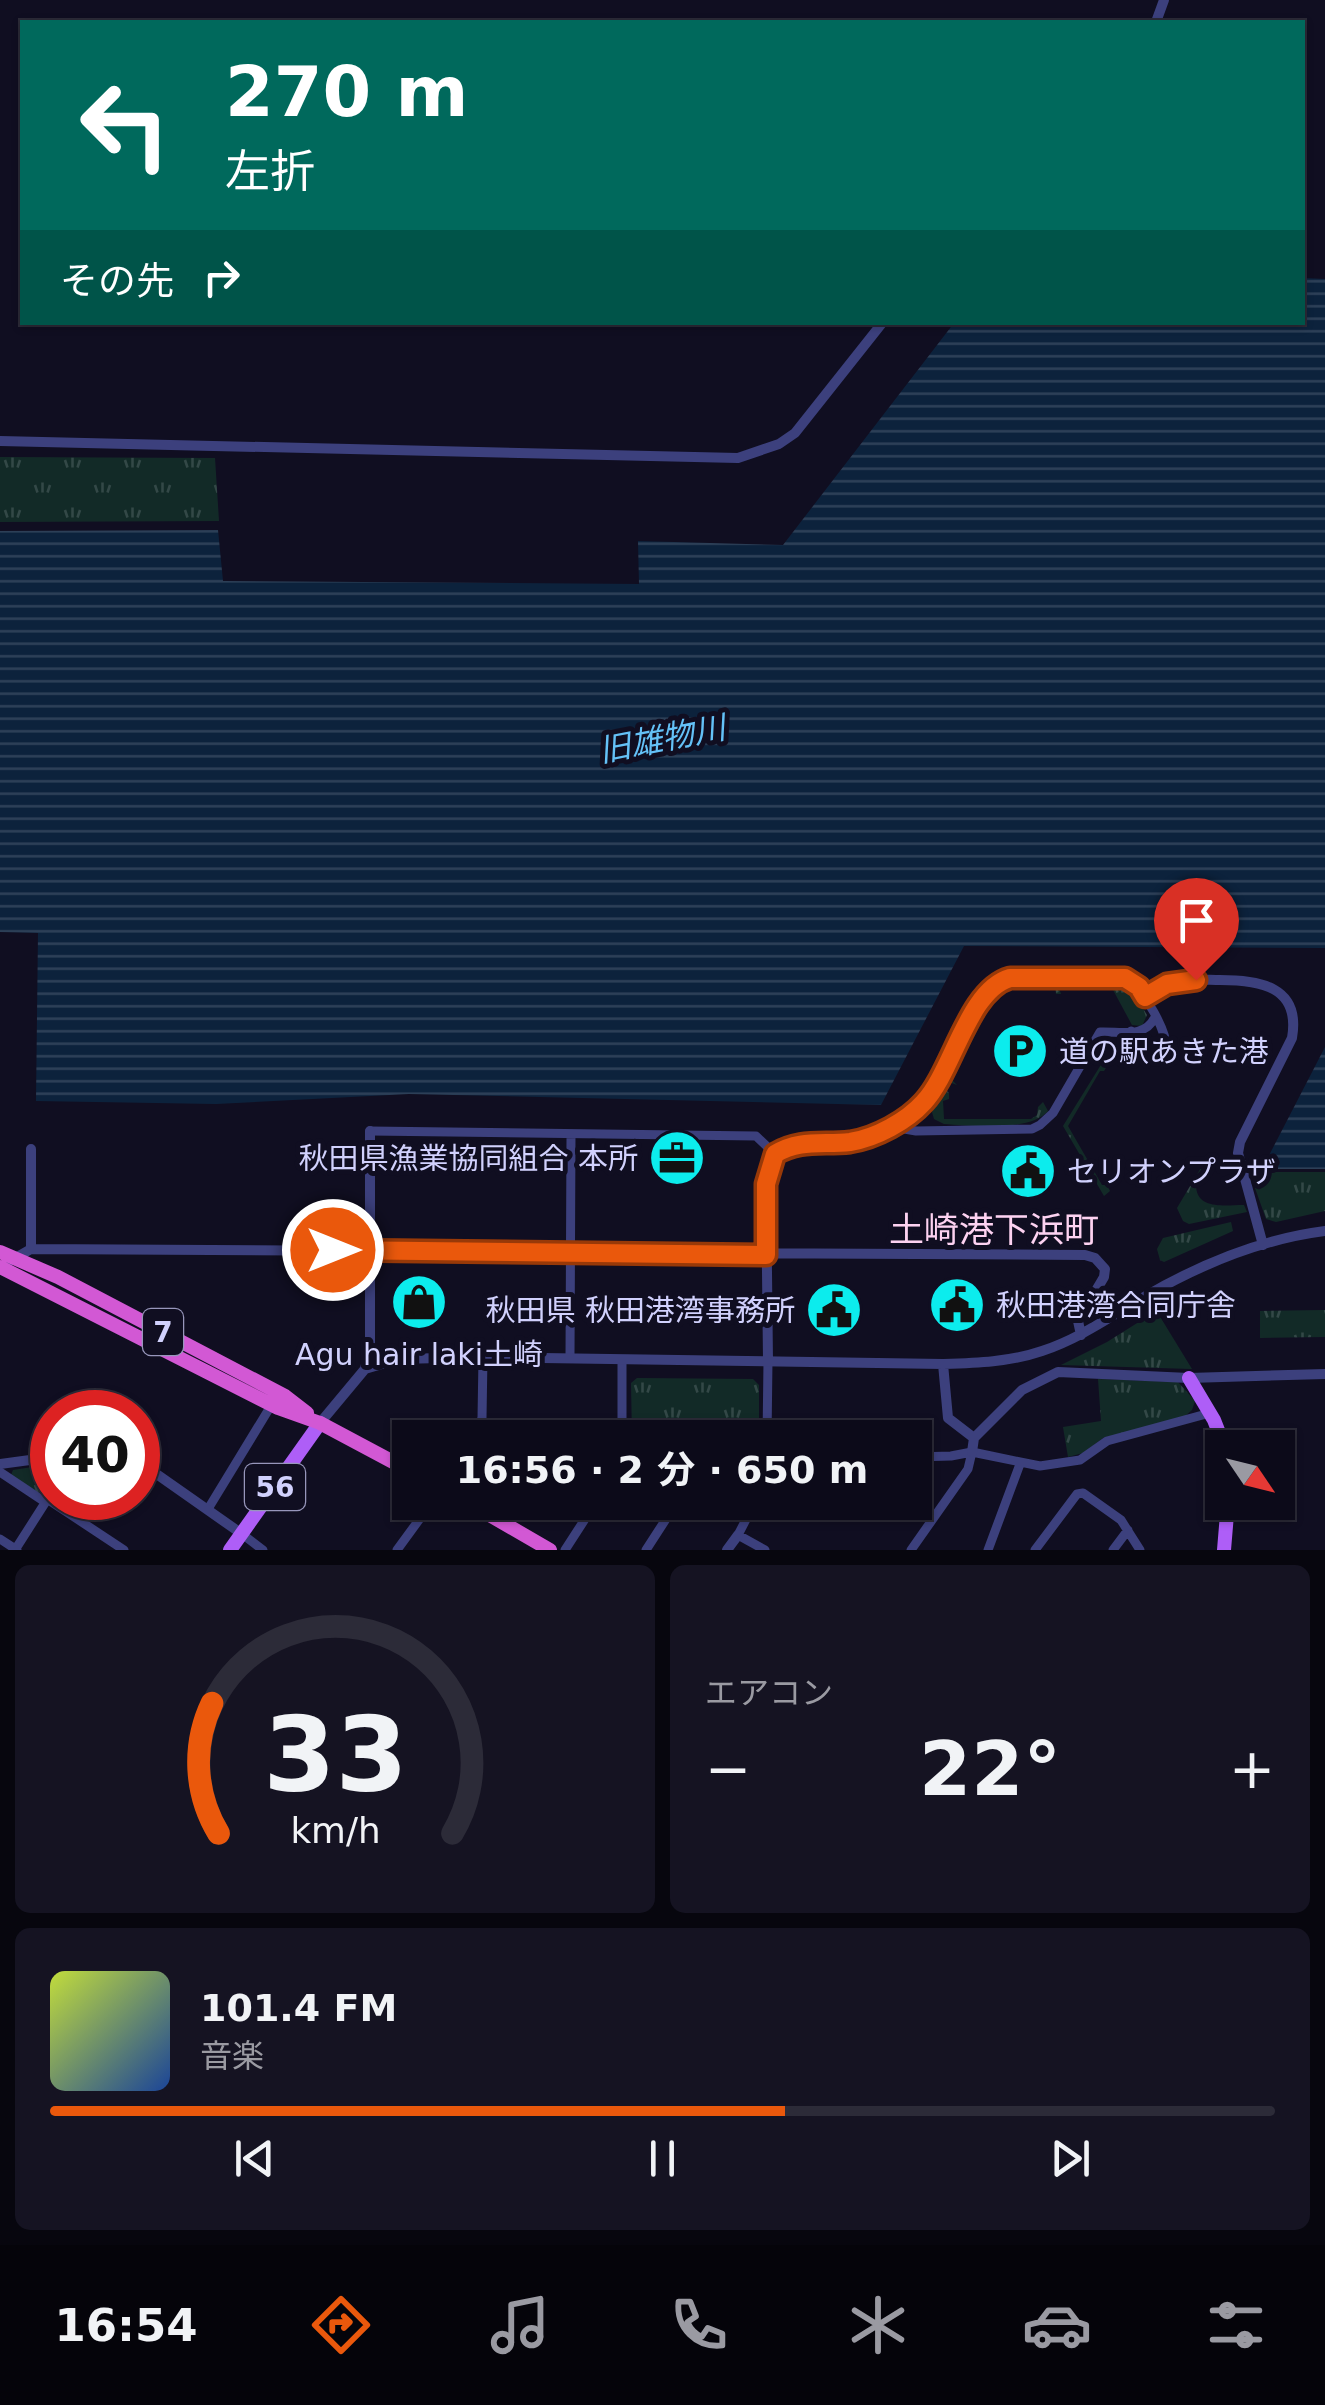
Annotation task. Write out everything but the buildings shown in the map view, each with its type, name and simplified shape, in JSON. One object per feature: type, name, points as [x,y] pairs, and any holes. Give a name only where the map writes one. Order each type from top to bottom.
[{"type":"highway","name":"7","points":[[4,1261],[272,1404],[320,1423],[392,1461]]},
{"type":"highway","name":"7","points":[[4,1261],[58,1277],[285,1396],[320,1423]]},
{"type":"highway","points":[[498,1520],[550,1550]]},
{"type":"main road","points":[[1189,1378],[1217,1430]]},
{"type":"main road","name":"56","points":[[230,1550],[320,1423]]},
{"type":"main road","points":[[1224,1550],[1226,1520]]},
{"type":"street","points":[[0,441],[738,458],[779,444],[794,433],[881,325]]},
{"type":"street","points":[[767,1420],[766,1184],[775,1154],[794,1144],[852,1142],[893,1126],[928,1097],[982,1000],[1000,981],[1125,978],[1139,987],[1168,1048],[1158,1058],[1142,1055],[1131,1032]]},
{"type":"street","points":[[1145,997],[1179,981],[1258,980],[1287,1003],[1294,1028],[1287,1053],[1240,1142],[1238,1154],[1264,1245]]},
{"type":"street","points":[[893,1126],[916,1131],[1032,1129],[1053,1113],[1100,1032],[1148,1029],[1155,1018]]},
{"type":"street","points":[[320,1423],[365,1369],[370,1345],[370,1131],[756,1136],[775,1154]]},
{"type":"street","points":[[570,1358],[571,1134]]},
{"type":"street","points":[[31,1149],[31,1249]]},
{"type":"street","points":[[365,1369],[399,1358],[483,1356],[943,1364],[1016,1358],[1081,1335],[1173,1281],[1227,1256],[1325,1231]]},
{"type":"street","points":[[4,1261],[31,1249],[1084,1255],[1095,1258],[1104,1269],[1104,1277],[1078,1322],[1081,1335]]},
{"type":"street","points":[[481,1420],[483,1356]]},
{"type":"street","points":[[622,1360],[622,1420]]},
{"type":"street","points":[[943,1364],[948,1418],[974,1438]]},
{"type":"street","points":[[911,1550],[968,1469],[974,1438],[1022,1390],[1058,1372],[1189,1378],[1325,1374]]},
{"type":"street","points":[[208,1509],[272,1404]]},
{"type":"street","points":[[932,1456],[972,1452],[1040,1466],[1080,1460],[1107,1441],[1210,1413]]},
{"type":"street","points":[[0,1464],[30,1460]]},
{"type":"street","points":[[1001,1550],[989,1546],[1020,1464]]},
{"type":"street","points":[[0,1472],[30,1488]]},
{"type":"street","points":[[160,1475],[263,1550]]},
{"type":"street","points":[[1034,1550],[1077,1494],[1083,1492],[1121,1520],[1140,1550]]},
{"type":"street","points":[[0,1539],[16,1550],[35,1520]]},
{"type":"street","points":[[81,1520],[124,1550]]},
{"type":"street","points":[[397,1550],[419,1520]]},
{"type":"street","points":[[565,1550],[584,1520]]},
{"type":"street","points":[[646,1550],[665,1520]]},
{"type":"street","points":[[727,1550],[747,1520]]},
{"type":"street","points":[[1113,1550],[1128,1530]]},
{"type":"street","points":[[738,1535],[765,1550]]},
{"type":"green space","points":[[0,457],[215,458],[219,521],[0,522]]},
{"type":"green space","points":[[1115,982],[1130,987],[1147,1015],[1142,1026],[1132,1025],[1112,988]]},
{"type":"green space","points":[[1009,984],[1058,985],[1061,994],[1056,994],[1055,986],[1012,987],[995,996],[952,1080],[957,1085],[949,1082],[992,993]]},
{"type":"green space","points":[[1112,1047],[1118,1048],[1068,1126],[1102,1185],[1107,1185],[1110,1191],[1104,1196],[1063,1126]]},
{"type":"green space","points":[[945,1089],[949,1099],[943,1101],[944,1119],[1031,1119],[1043,1102],[1048,1111],[1039,1118],[1014,1125],[944,1124],[934,1119],[932,1112]]},
{"type":"green space","points":[[1202,1166],[1209,1168],[1212,1175],[1196,1187],[1202,1200],[1214,1205],[1244,1205],[1247,1212],[1189,1224],[1183,1221],[1177,1208]]},
{"type":"green space","points":[[1254,1172],[1325,1172],[1325,1211],[1276,1222],[1266,1219]]},
{"type":"green space","points":[[1231,1222],[1233,1231],[1164,1262],[1160,1260],[1157,1249],[1163,1238]]},
{"type":"green space","points":[[1325,1310],[1325,1337],[1260,1338],[1260,1311]]},
{"type":"green space","points":[[1150,1315],[1159,1315],[1192,1369],[1061,1365],[1107,1342]]},
{"type":"green space","points":[[637,1378],[753,1379],[759,1385],[759,1420],[632,1420],[631,1383]]},
{"type":"green space","points":[[1098,1379],[1178,1382],[1195,1401],[1184,1417],[1103,1438],[1083,1453],[1068,1457],[1063,1427],[1101,1421]]},
{"type":"green space","points":[[30,1467],[30,1487],[11,1475],[13,1470]]},
{"type":"water","name":"旧雄物川","points":[[1305,278],[1325,279],[1325,948],[964,946],[881,1105],[409,1094],[216,1104],[36,1101],[38,933],[0,932],[0,531],[218,530],[223,581],[639,584],[638,541],[783,545],[952,325],[1305,325]]},
{"type":"water","points":[[1325,1047],[1325,1169],[1262,1169]]},
{"type":"place","name":"道の駅あきた港","points":[[1020,1051]]},
{"type":"place","name":"秋田県漁業協同組合 本所","points":[[677,1158]]},
{"type":"place","name":"セリオンプラザ","points":[[1028,1171]]},
{"type":"place","name":"Agu hair laki土崎","points":[[419,1302]]},
{"type":"place","name":"秋田港湾合同庁舎","points":[[957,1305]]},
{"type":"place","name":"秋田県 秋田港湾事務所","points":[[834,1310]]},
{"type":"district","name":"土崎港下浜町","points":[[994,1230]]},
{"type":"route","points":[[333,1250],[766,1255],[766,1184],[775,1154],[794,1144],[852,1142],[904,1120],[928,1097],[991,986],[1010,978],[1125,978],[1132,980],[1145,997],[1167,984],[1196,980]]}]
